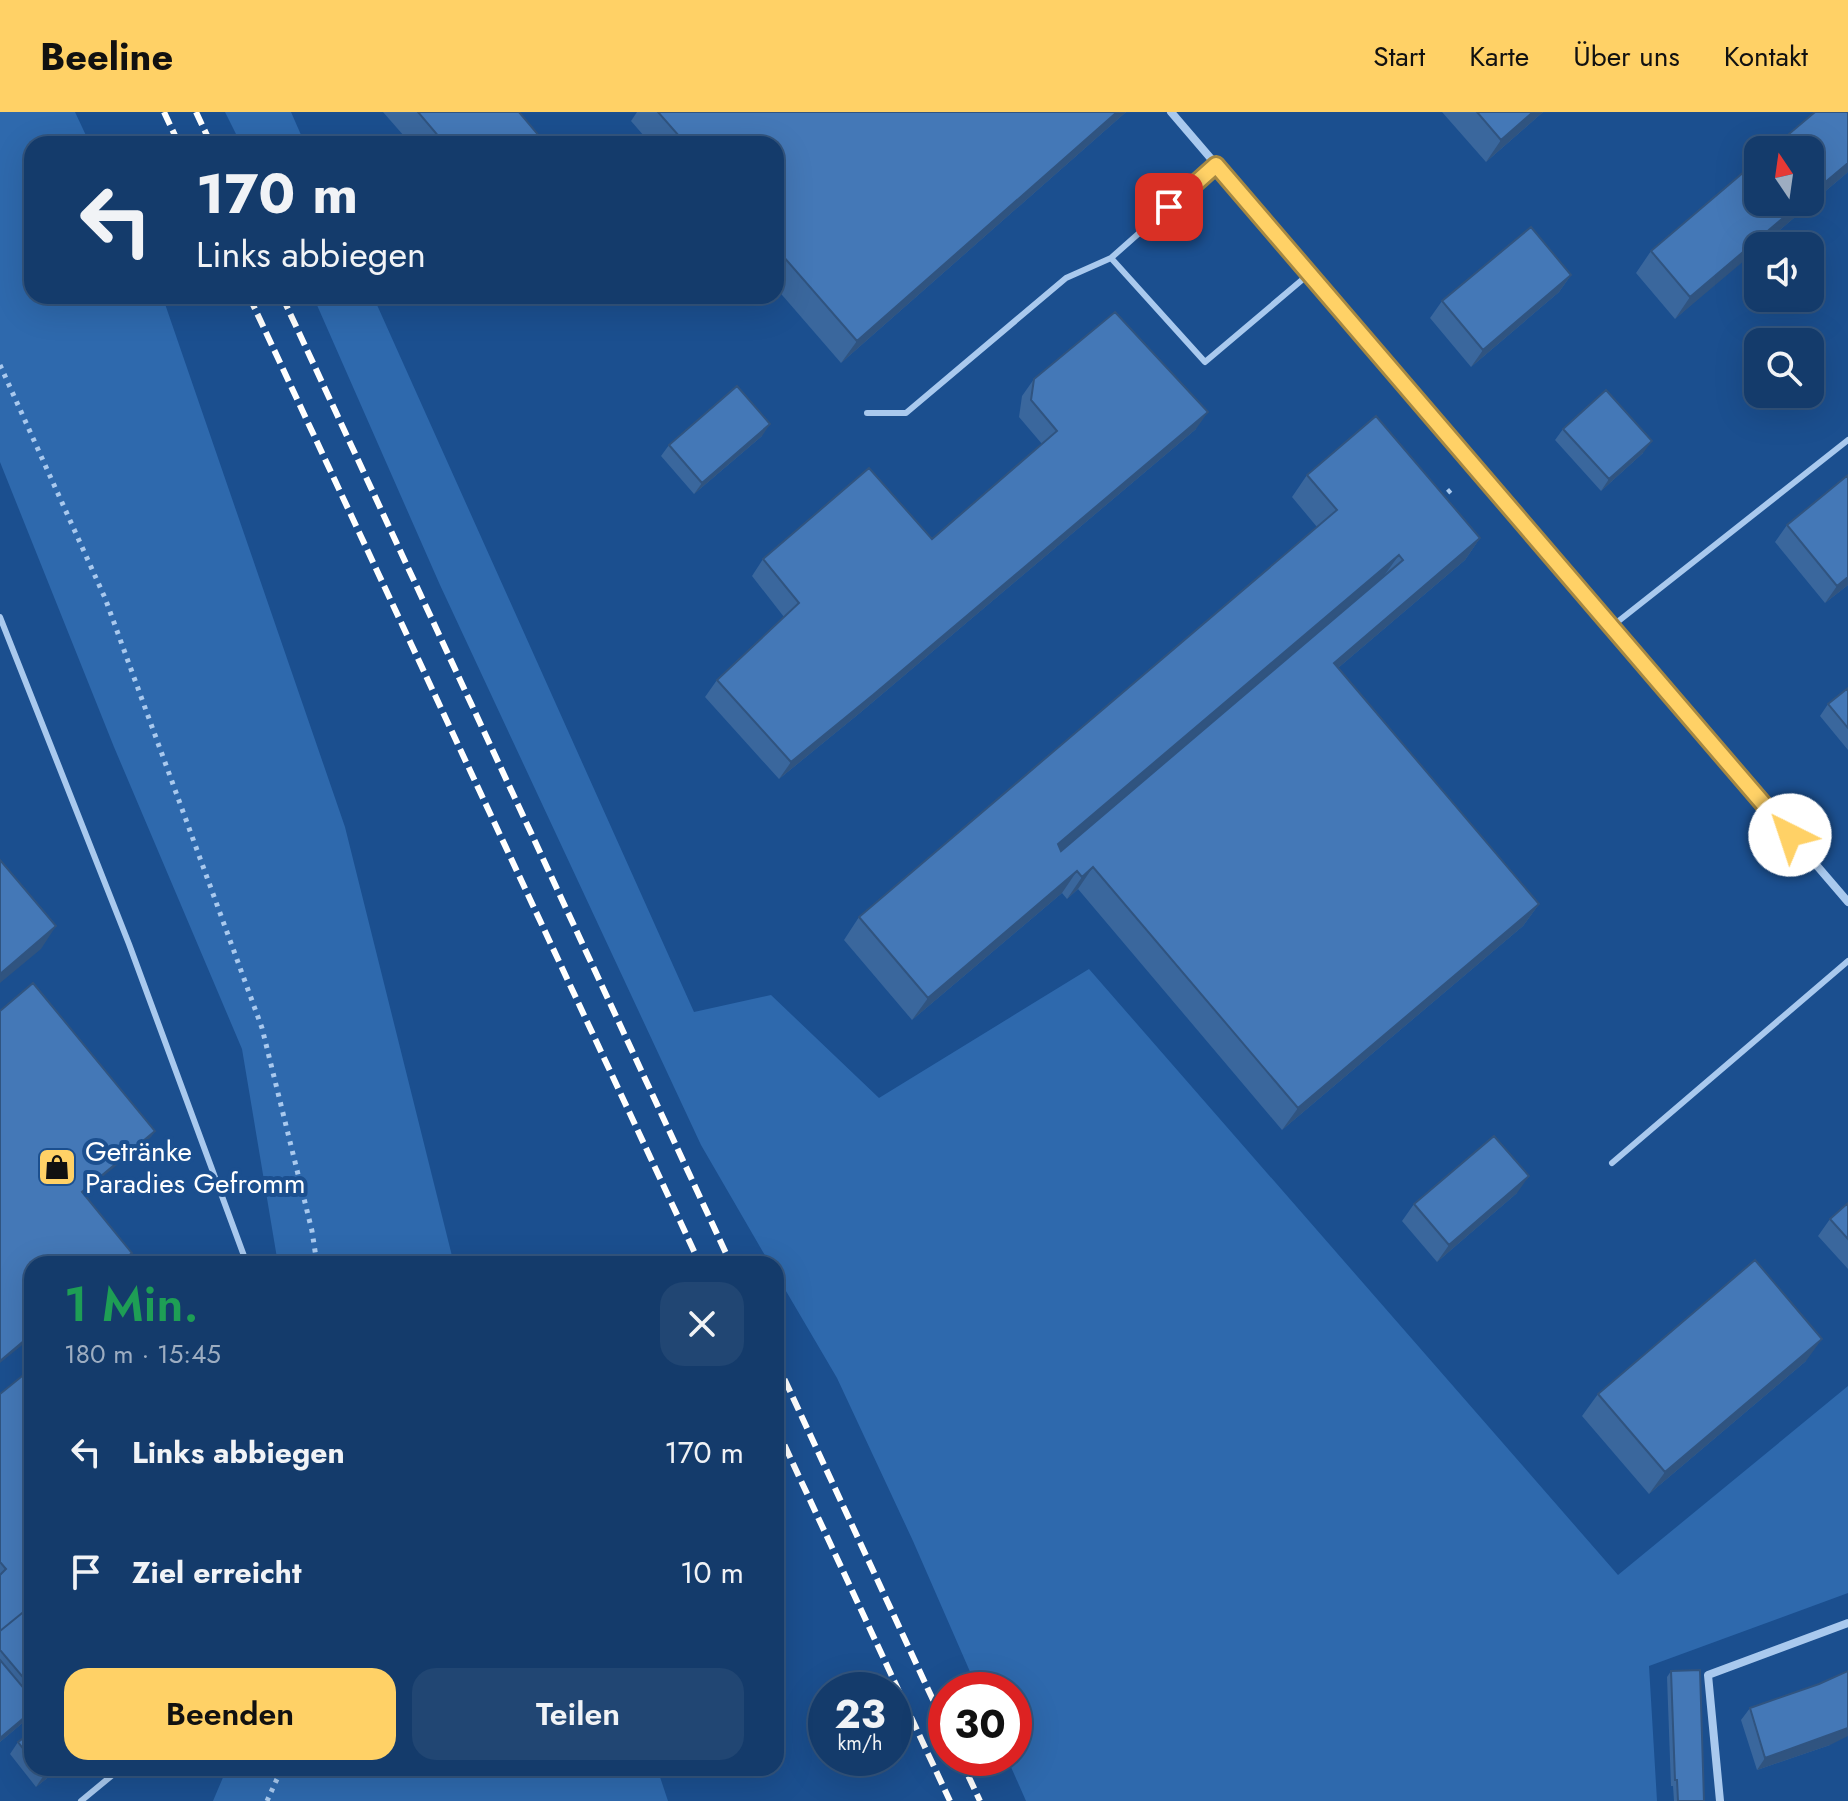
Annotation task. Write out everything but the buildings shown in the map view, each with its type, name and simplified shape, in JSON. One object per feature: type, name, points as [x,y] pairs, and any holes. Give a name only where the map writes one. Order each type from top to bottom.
[{"type":"street","points":[[1171,112],[1848,902]]},
{"type":"street","points":[[1720,1801],[1708,1675],[1848,1623]]},
{"type":"lane","points":[[867,413],[906,413],[1066,278],[1111,258],[1216,165]]},
{"type":"lane","points":[[1111,258],[1205,362],[1309,274]]},
{"type":"lane","points":[[1611,627],[1848,440]]},
{"type":"lane","points":[[0,617],[129,944],[244,1256]]},
{"type":"lane","points":[[1612,1163],[1848,961]]},
{"type":"lane","points":[[81,1801],[111,1776]]},
{"type":"path","points":[[0,365],[105,598],[262,1028],[316,1256]]},
{"type":"path","points":[[1434,505],[1453,488]]},
{"type":"path","points":[[267,1801],[278,1776]]},
{"type":"shaded area","points":[[0,112],[75,112],[86,136],[24,136],[24,304],[165,304],[345,827],[452,1256],[277,1256],[242,1049],[114,747],[0,462]]},
{"type":"shaded area","points":[[225,112],[291,112],[302,136],[237,136]]},
{"type":"shaded area","points":[[317,304],[377,304],[694,1012],[771,995],[879,1098],[1089,969],[1618,1575],[1848,1386],[1848,1593],[1649,1666],[1657,1801],[1026,1801],[1015,1776],[1032,1776],[1032,1672],[970,1672],[837,1378],[784,1288],[784,1256],[765,1256],[701,1145],[440,585]]},
{"type":"shaded area","points":[[224,1776],[660,1776],[668,1801],[213,1801]]},
{"type":"railway","points":[[164,112],[175,136]]},
{"type":"railway","points":[[196,112],[207,136]]},
{"type":"railway","points":[[253,304],[696,1256]]},
{"type":"railway","points":[[286,304],[727,1256]]},
{"type":"railway","points":[[784,1378],[928,1689]]},
{"type":"railway","points":[[784,1444],[950,1801]]},
{"type":"railway","points":[[968,1776],[980,1801]]},
{"type":"place","name":"Getränke Paradies Gefromm","points":[[57,1167]]},
{"type":"route","points":[[1169,207],[1216,165],[1790,835]]}]
